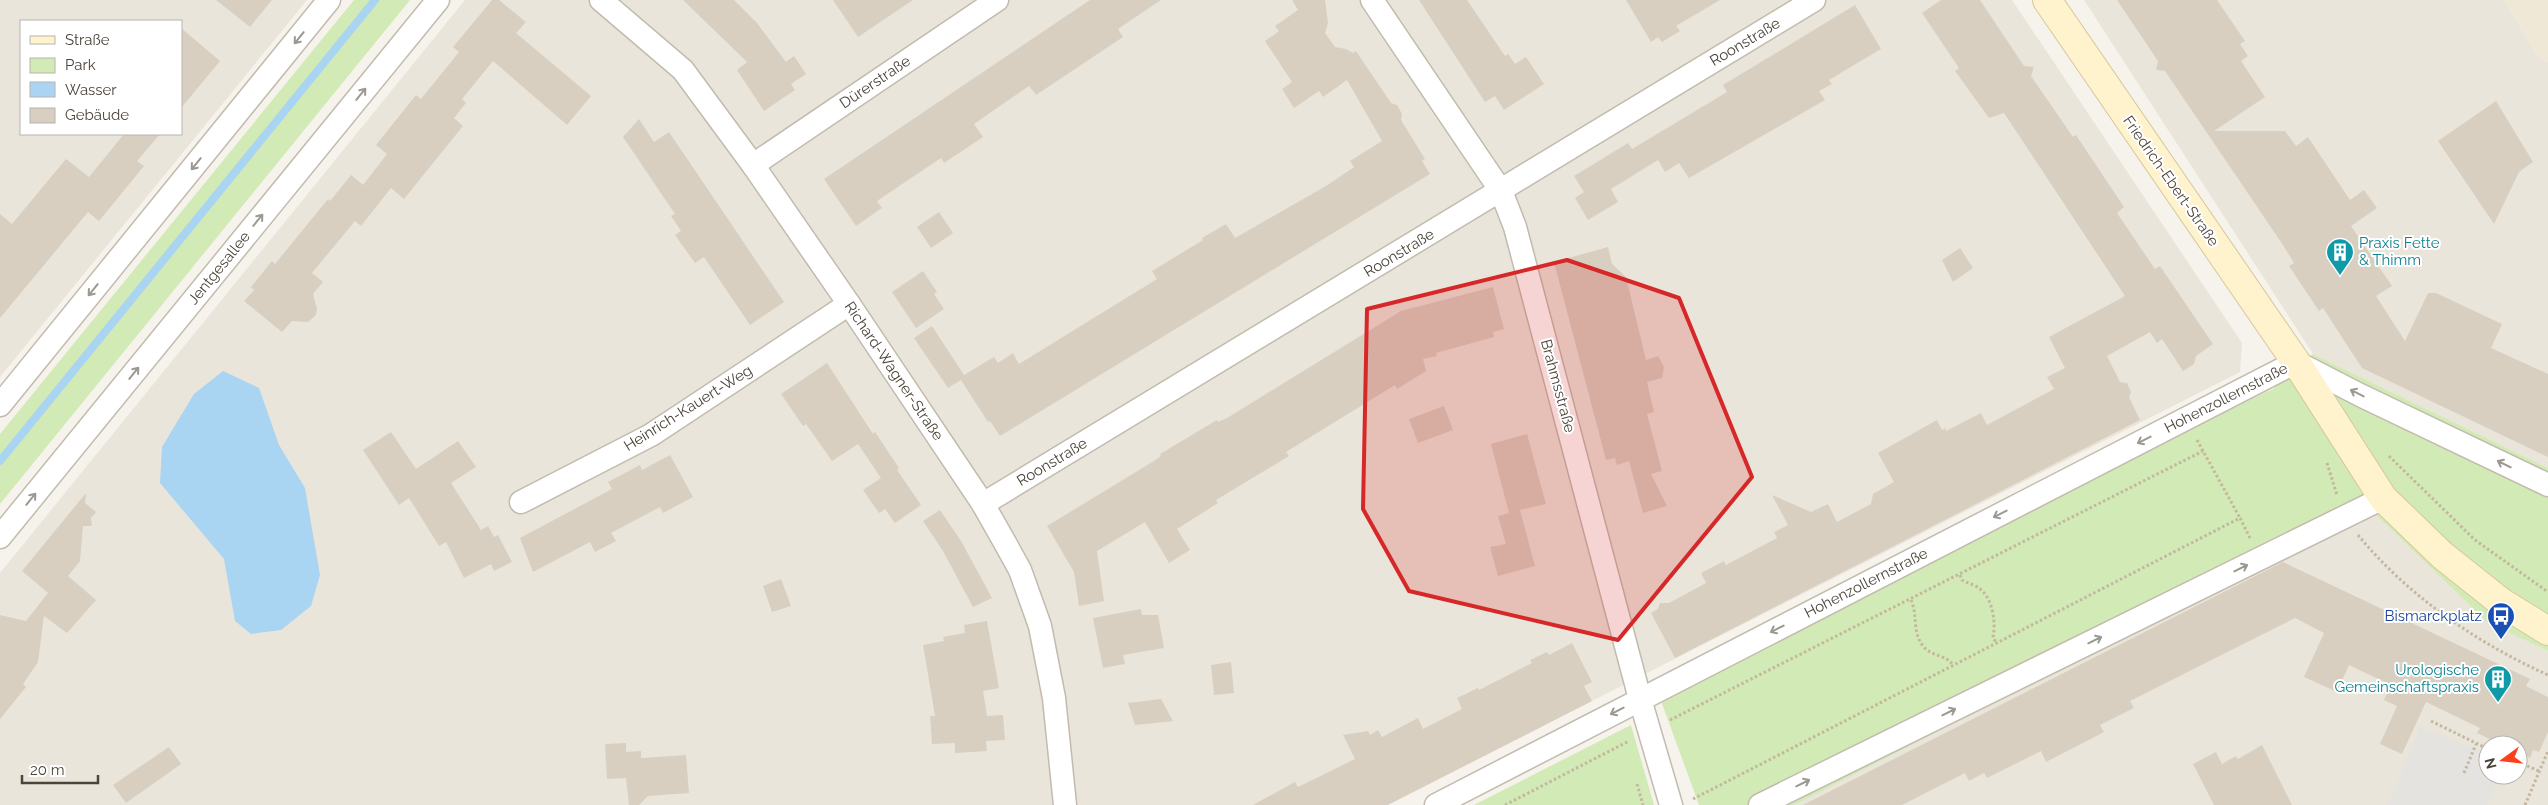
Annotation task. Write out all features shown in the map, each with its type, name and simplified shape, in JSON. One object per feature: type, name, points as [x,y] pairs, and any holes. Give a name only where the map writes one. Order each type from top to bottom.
[{"type":"street","points":[[0,405],[329,0]]},
{"type":"street","name":"Jentgesallee","points":[[0,537],[438,0]]},
{"type":"street","name":"Richard-Wagner-Straße","points":[[601,0],[683,70],[753,165],[983,504],[1020,570],[1040,626],[1054,698],[1065,805]]},
{"type":"street","name":"Dürerstraße","points":[[753,165],[997,0]]},
{"type":"street","name":"Brahmsstraße","points":[[1372,0],[1501,191],[1515,227],[1640,699],[1649,730],[1679,803]]},
{"type":"street","name":"Roonstraße","points":[[983,504],[1814,0]]},
{"type":"street","name":"Friedrich-Ebert-Straße","points":[[2047,0],[2296,362]]},
{"type":"street","name":"Heinrich-Kauert-Weg","points":[[520,502],[651,435],[849,304]]},
{"type":"street","points":[[2296,362],[2360,395],[2548,485]]},
{"type":"street","points":[[2296,362],[2383,498],[2457,567],[2501,602],[2548,631]]},
{"type":"street","name":"Hohenzollernstraße","points":[[1436,805],[2296,362]]},
{"type":"street","points":[[1760,805],[2383,498]]},
{"type":"path","points":[[2185,419],[2261,558]]},
{"type":"path","points":[[1505,805],[1649,730],[1911,600],[2203,451]]},
{"type":"path","points":[[2386,453],[2400,464],[2475,540],[2548,592]]},
{"type":"path","points":[[1679,803],[2240,518]]},
{"type":"path","points":[[1960,575],[1962,580],[1981,589],[1992,608],[1995,627],[1993,637],[1996,643]]},
{"type":"path","points":[[1911,600],[1915,609],[1915,629],[1923,647],[1950,660],[1953,665]]},
{"type":"path","points":[[2431,721],[2461,734],[2476,744],[2464,773]]},
{"type":"path","points":[[2525,805],[2548,751]]},
{"type":"path","points":[[2528,766],[2539,771]]},
{"type":"highlighted area","points":[[1567,260],[1679,298],[1752,477],[1618,640],[1409,591],[1363,509],[1367,309]]},
{"type":"shaded area","points":[[0,0],[307,0],[0,377]]},
{"type":"shaded area","points":[[465,0],[2012,0],[2242,343],[2240,372],[1387,805],[0,805],[0,573]]},
{"type":"shaded area","points":[[2084,0],[2504,0],[2539,58],[2548,62],[2548,468],[2313,354]]},
{"type":"shaded area","points":[[2504,0],[2548,0],[2548,62],[2539,58]]},
{"type":"shaded area","points":[[2370,509],[2487,622],[2548,651],[2548,805],[1795,805]]},
{"type":"shaded area","points":[[2420,727],[2478,750],[2478,785],[2496,785],[2488,805],[2388,805]]},
{"type":"green space","points":[[354,0],[410,0],[0,504],[0,434]]},
{"type":"green space","points":[[2313,354],[2548,468],[2548,651],[2487,622],[2370,509],[1795,805],[1699,805],[1661,701],[2211,418],[2273,389]]},
{"type":"green space","points":[[1631,725],[1654,805],[1474,805]]},
{"type":"water","points":[[223,371],[259,388],[279,445],[305,488],[320,575],[311,606],[281,630],[251,634],[235,621],[224,559],[160,483],[162,447],[194,394]]},
{"type":"building","points":[[216,0],[272,0],[250,27]]},
{"type":"building","points":[[492,0],[499,0],[526,22],[516,33],[591,96],[567,125],[493,61],[462,99],[466,103],[454,118],[463,126],[404,199],[391,188],[361,226],[355,221],[312,273],[323,282],[313,294],[317,309],[316,315],[308,322],[292,321],[282,332],[244,301],[254,290],[251,287],[272,261],[275,264],[328,199],[330,201],[351,175],[363,185],[387,154],[376,145],[416,95],[421,99],[459,52],[453,47]]},
{"type":"building","points":[[683,0],[734,0],[757,23],[786,62],[794,56],[806,74],[791,84],[795,90],[764,111],[737,70],[747,62]]},
{"type":"building","points":[[833,0],[913,0],[858,37]]},
{"type":"building","points":[[1090,0],[1161,0],[1118,29],[1123,37],[1036,95],[1029,86],[974,124],[983,137],[944,163],[941,158],[877,201],[882,208],[856,226],[824,179]]},
{"type":"building","points":[[1292,0],[1325,0],[1328,23],[1325,33],[1335,47],[1346,49],[1353,53],[1356,51],[1391,103],[1397,105],[1402,114],[1401,120],[1425,159],[1422,161],[1430,174],[1000,436],[990,421],[988,422],[961,380],[948,388],[914,338],[932,326],[964,375],[994,357],[998,363],[1013,353],[1019,364],[1157,279],[1152,271],[1203,240],[1202,238],[1226,224],[1235,238],[1326,186],[1354,167],[1350,161],[1382,141],[1347,80],[1323,97],[1319,91],[1294,108],[1282,89],[1292,82],[1265,41],[1279,31],[1275,26],[1298,10]]},
{"type":"building","points":[[1419,0],[1467,0],[1505,56],[1508,54],[1515,64],[1526,57],[1544,84],[1504,110],[1495,96],[1485,102]]},
{"type":"building","points":[[1626,0],[1720,0],[1676,26],[1680,31],[1662,42],[1658,37],[1651,42]]},
{"type":"building","points":[[1941,0],[1980,0],[2024,66],[2034,67],[2031,76],[2073,137],[2076,135],[2124,207],[2117,213],[2155,269],[2160,266],[2213,344],[2196,356],[2194,364],[2183,371],[2162,339],[2157,343],[2150,332],[2107,356],[2120,382],[2127,383],[2131,392],[2129,397],[2140,420],[1675,658],[1651,613],[1658,609],[1660,603],[1669,603],[1706,583],[1701,573],[1724,561],[1726,565],[1777,538],[1774,532],[1788,525],[1772,495],[1811,512],[1828,504],[1837,522],[1871,504],[1873,494],[1894,482],[1878,453],[1937,420],[1942,430],[1945,428],[1946,431],[1981,413],[1987,425],[2054,389],[2047,377],[2065,368],[2049,337],[2125,296],[2004,113],[1989,118],[1955,71],[1959,68],[1922,13]]},
{"type":"building","points":[[2117,0],[2217,0],[2245,41],[2240,44],[2248,56],[2241,61],[2265,97],[2214,131],[2285,131],[2296,146],[2308,137],[2350,200],[2364,190],[2377,208],[2351,226],[2392,286],[2376,296],[2405,341],[2428,293],[2436,293],[2502,324],[2491,348],[2548,374],[2548,457],[2362,368],[2323,308],[2319,311],[2289,266],[2294,263],[2283,245],[2165,71],[2156,70],[2158,61]]},
{"type":"building","points":[[1855,5],[1881,49],[1829,80],[1832,84],[1819,91],[1825,100],[1689,178],[1679,163],[1665,172],[1658,160],[1611,189],[1618,202],[1588,220],[1575,198],[1584,192],[1574,176],[1628,143],[1632,149],[1727,92],[1723,85]]},
{"type":"building","points":[[182,29],[220,61],[182,107]]},
{"type":"building","points":[[2496,101],[2533,162],[2519,172],[2494,224],[2438,141]]},
{"type":"building","points":[[639,119],[654,142],[669,132],[784,302],[750,325],[704,257],[695,263],[675,235],[681,231],[671,216],[675,214],[623,137]]},
{"type":"building","points":[[123,135],[159,135],[137,161],[144,166],[99,221],[88,212],[0,318],[0,214],[12,224],[66,159],[89,177]]},
{"type":"building","points":[[939,212],[953,233],[931,248],[917,227]]},
{"type":"building","points":[[1608,247],[1612,264],[1626,277],[1646,360],[1658,356],[1664,367],[1662,378],[1647,382],[1654,412],[1647,414],[1662,471],[1651,474],[1667,506],[1643,513],[1629,461],[1617,465],[1615,458],[1606,460],[1554,262]]},
{"type":"building","points":[[1960,248],[1973,268],[1953,282],[1942,260]]},
{"type":"building","points":[[923,271],[937,292],[934,294],[944,309],[916,328],[892,292]]},
{"type":"building","points":[[1493,287],[1504,329],[1493,332],[1494,337],[1436,353],[1437,356],[1423,359],[1426,371],[1397,389],[1395,385],[1286,452],[1289,456],[1216,500],[1218,503],[1177,529],[1190,550],[1169,563],[1145,522],[1097,551],[1104,601],[1079,606],[1074,572],[1047,526],[1154,461],[1161,456],[1160,454],[1217,420],[1218,422],[1227,418],[1401,311]]},
{"type":"building","points":[[827,363],[873,434],[875,432],[899,468],[897,470],[921,505],[895,523],[885,509],[879,513],[863,490],[881,478],[858,444],[832,461],[806,424],[803,426],[781,394]]},
{"type":"building","points":[[1444,406],[1453,430],[1418,443],[1409,419]]},
{"type":"building","points":[[391,432],[416,469],[458,441],[476,467],[451,483],[481,530],[488,526],[494,537],[498,535],[512,562],[494,571],[491,564],[464,578],[446,542],[439,546],[409,498],[399,505],[363,450]]},
{"type":"building","points":[[1527,434],[1546,504],[1520,510],[1535,566],[1498,576],[1490,547],[1506,544],[1498,516],[1509,513],[1491,444]]},
{"type":"building","points":[[670,455],[693,497],[663,513],[660,507],[611,533],[616,541],[595,552],[590,542],[533,572],[520,538],[612,489],[608,482],[640,465],[642,470]]},
{"type":"building","points":[[86,493],[85,503],[96,512],[91,518],[92,526],[83,526],[80,561],[68,576],[96,600],[67,633],[44,616],[38,662],[23,684],[26,687],[0,719],[0,615],[26,621],[48,593],[22,571]]},
{"type":"building","points":[[940,510],[961,541],[992,598],[973,607],[943,551],[923,521]]},
{"type":"building","points":[[2283,562],[2530,679],[2526,686],[2548,697],[2548,732],[2539,752],[2533,750],[2530,758],[2528,757],[2528,735],[2481,735],[2477,733],[2480,728],[2426,702],[2402,754],[2380,744],[2397,706],[2384,700],[2391,685],[2349,665],[2337,692],[2304,677],[2324,633],[2295,618],[2130,701],[2134,708],[2100,725],[2104,732],[2046,762],[2041,751],[1987,778],[1984,773],[1969,781],[1965,773],[1902,805],[1803,805]]},
{"type":"building","points":[[781,579],[791,606],[772,612],[763,586]]},
{"type":"building","points":[[1141,609],[1142,615],[1158,615],[1164,648],[1123,655],[1125,664],[1103,668],[1093,618]]},
{"type":"building","points":[[987,621],[999,688],[983,691],[987,716],[1003,715],[1005,740],[986,741],[987,751],[955,753],[955,743],[932,744],[930,716],[935,716],[923,645],[944,641],[943,637],[965,633],[964,625]]},
{"type":"building","points":[[1572,643],[1592,682],[1584,686],[1592,701],[1388,805],[1253,805],[1295,782],[1298,787],[1355,759],[1343,735],[1368,731],[1370,735],[1378,730],[1382,737],[1418,718],[1423,729],[1462,709],[1457,698],[1478,688],[1479,690],[1532,663],[1530,660],[1547,652],[1549,655]]},
{"type":"building","points":[[1231,662],[1234,693],[1214,695],[1211,665]]},
{"type":"building","points":[[1161,699],[1173,721],[1135,725],[1128,703]]},
{"type":"building","points":[[626,743],[626,752],[641,751],[641,758],[686,755],[689,793],[648,796],[639,805],[629,805],[626,778],[607,779],[605,744]]},
{"type":"building","points":[[2262,745],[2292,805],[2214,805],[2193,764],[2216,752],[2222,764],[2236,756],[2238,759]]},
{"type":"building","points":[[169,747],[181,764],[126,803],[113,785]]},
{"type":"waterway","points":[[0,461],[375,0]]},
{"type":"place","name":"Praxis Fette & Thimm","points":[[2340,276]]},
{"type":"place","name":"Bismarckplatz","points":[[2501,640]]},
{"type":"place","name":"Urologische Gemeinschaftspraxis","points":[[2498,703]]}]
